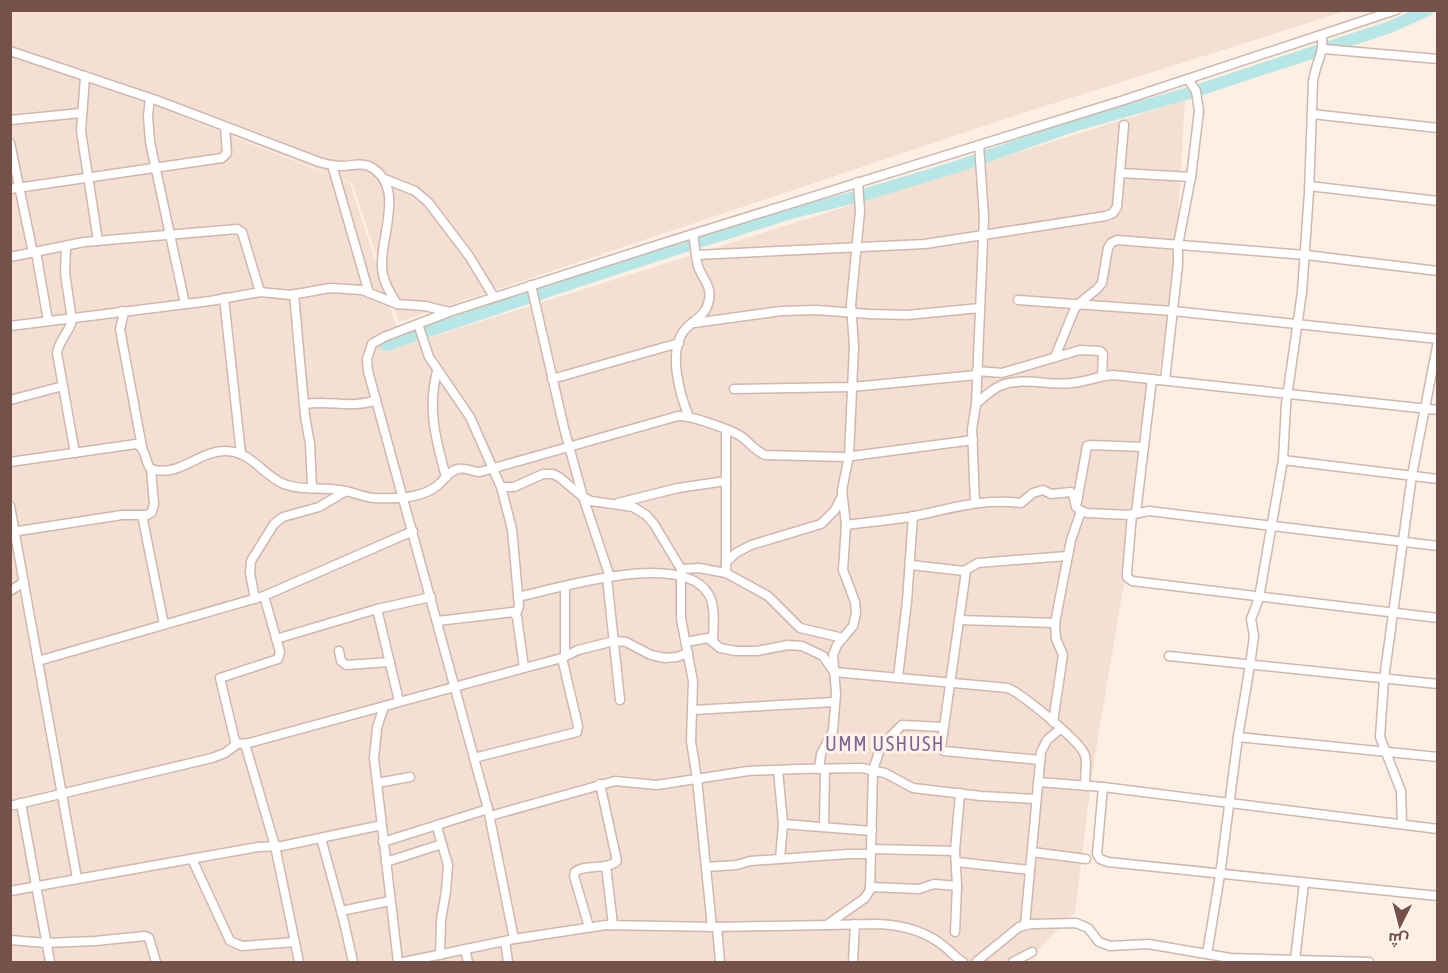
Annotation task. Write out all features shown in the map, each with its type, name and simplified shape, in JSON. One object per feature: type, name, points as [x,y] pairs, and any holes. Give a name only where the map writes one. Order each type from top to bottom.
[{"type":"street","points":[[508,963],[509,940],[489,812],[376,400],[367,359],[372,344],[384,336],[494,297],[1188,79],[1395,10]]},
{"type":"street","points":[[1207,954],[1254,636],[1251,619],[1259,598],[1283,460],[1288,393],[1306,255],[1314,70],[1324,49],[1322,36]]},
{"type":"street","points":[[1324,49],[1437,59]]},
{"type":"street","points":[[10,51],[150,98],[332,165],[366,165],[385,179],[414,191],[428,202],[469,256],[494,297]]},
{"type":"street","points":[[85,77],[81,131],[99,241]]},
{"type":"street","points":[[1165,380],[1178,245],[1191,177],[1200,111],[1196,91],[1188,79]]},
{"type":"street","points":[[150,98],[148,124],[155,167],[184,304]]},
{"type":"street","points":[[10,120],[81,113]]},
{"type":"street","points":[[1312,114],[1437,128]]},
{"type":"street","points":[[696,255],[925,244],[1110,215],[1117,207],[1124,125]]},
{"type":"street","points":[[10,189],[224,158],[227,150],[225,127]]},
{"type":"street","points":[[10,143],[48,321]]},
{"type":"street","points":[[975,503],[972,424],[976,404],[983,236],[979,145]]},
{"type":"street","points":[[332,165],[369,293]]},
{"type":"street","points":[[1120,173],[1191,177]]},
{"type":"street","points":[[385,179],[389,192],[382,272],[386,286],[397,304]]},
{"type":"street","points":[[824,826],[821,754],[833,731],[835,702],[833,655],[837,645],[853,626],[856,613],[855,602],[843,570],[846,525],[842,496],[843,479],[849,456],[854,338],[851,313],[860,212],[858,182]]},
{"type":"street","points":[[1309,186],[1437,201]]},
{"type":"street","points":[[10,257],[99,241],[241,230],[260,292]]},
{"type":"street","points":[[689,417],[681,396],[678,379],[679,343],[684,331],[704,312],[709,295],[708,286],[698,265],[693,234]]},
{"type":"street","points":[[1055,357],[1078,305],[1102,283],[1108,249],[1117,240],[1306,255],[1437,271]]},
{"type":"street","points":[[66,246],[65,273],[72,317],[70,327],[62,337],[58,349],[75,453]]},
{"type":"street","points":[[531,285],[568,447],[608,578],[620,700]]},
{"type":"street","points":[[10,326],[260,292],[294,294],[330,288],[358,290],[397,304],[425,306],[449,312]]},
{"type":"street","points":[[294,294],[305,416],[310,444],[312,488]]},
{"type":"street","points":[[224,298],[241,454]]},
{"type":"street","points":[[1018,300],[1173,312],[1437,340],[1412,476],[1384,679],[1380,737],[1401,791],[1402,824]]},
{"type":"street","points":[[694,323],[781,311],[816,309],[851,313],[916,315],[980,308]]},
{"type":"street","points":[[13,532],[122,515],[149,514],[154,507],[151,469],[142,447],[120,330],[122,311]]},
{"type":"street","points":[[418,324],[425,349],[437,371],[458,397],[470,417],[501,487],[512,529],[519,608],[516,614],[524,668]]},
{"type":"street","points":[[552,379],[679,343]]},
{"type":"street","points":[[734,389],[852,387],[977,373],[1002,373],[1080,350],[1100,351],[1104,359],[1102,376]]},
{"type":"street","points":[[437,371],[432,396],[432,416],[446,477]]},
{"type":"street","points":[[976,404],[999,386],[1006,384],[1020,382],[1068,384],[1102,376],[1165,380],[1437,410]]},
{"type":"street","points":[[1152,379],[1126,573],[1130,580],[1259,598],[1437,618]]},
{"type":"street","points":[[10,400],[63,386]]},
{"type":"street","points":[[305,404],[323,403],[347,406],[376,400]]},
{"type":"street","points":[[151,469],[163,471],[180,469],[200,458],[223,451],[241,454],[251,459],[273,478],[284,484],[346,491],[372,498],[404,497],[432,490],[452,471],[459,469],[477,472],[674,417],[689,417],[726,430],[740,436],[765,455],[849,456],[972,440]]},
{"type":"street","points":[[726,430],[726,573]]},
{"type":"street","points":[[10,462],[136,444],[142,447]]},
{"type":"street","points":[[1025,925],[1040,760],[1042,748],[1057,726],[1063,655],[1056,639],[1055,622],[1078,509],[1087,447],[1090,445],[1144,447]]},
{"type":"street","points":[[1283,460],[1437,478]]},
{"type":"street","points":[[501,487],[514,487],[550,473],[559,477],[583,498],[637,509],[651,519],[681,572],[700,584],[710,596],[713,641]]},
{"type":"street","points":[[615,504],[678,488],[726,481]]},
{"type":"street","points":[[846,525],[913,516],[975,503],[1002,500],[1021,503],[1033,493],[1043,490],[1051,494],[1071,492],[1078,509]]},
{"type":"street","points":[[299,963],[276,846],[241,744],[235,741],[220,678],[278,659],[280,652],[276,639],[249,573],[250,561],[276,522],[283,517],[319,507],[346,491]]},
{"type":"street","points":[[726,562],[736,553],[751,545],[821,524],[835,510],[842,496]]},
{"type":"street","points":[[10,506],[77,878]]},
{"type":"street","points":[[1078,509],[1134,513],[1149,511],[1437,546]]},
{"type":"street","points":[[142,515],[164,625]]},
{"type":"street","points":[[898,677],[911,565],[913,516]]},
{"type":"street","points":[[38,661],[260,598],[413,531]]},
{"type":"street","points":[[911,565],[966,571],[978,563],[1067,556]]},
{"type":"street","points":[[518,597],[628,574],[681,572],[699,568],[726,573],[768,596],[800,628],[843,638]]},
{"type":"street","points":[[966,571],[941,746],[944,751],[1040,760]]},
{"type":"street","points":[[681,572],[680,609],[693,681],[691,741],[720,963]]},
{"type":"street","points":[[10,591],[24,582]]},
{"type":"street","points":[[474,758],[577,732],[578,726],[563,657],[565,586]]},
{"type":"street","points":[[276,639],[377,609],[431,597]]},
{"type":"street","points":[[377,609],[399,701]]},
{"type":"street","points":[[438,621],[509,612],[516,614]]},
{"type":"street","points":[[959,620],[1051,624],[1055,622]]},
{"type":"street","points":[[686,642],[705,638],[713,641],[720,648],[736,651],[757,651],[788,645],[802,646],[823,656],[834,672]]},
{"type":"street","points":[[10,806],[212,758],[241,744],[524,668],[614,641],[623,641],[651,655],[665,658],[688,653]]},
{"type":"street","points":[[339,651],[341,661],[348,666],[390,662]]},
{"type":"street","points":[[1170,656],[1437,684]]},
{"type":"street","points":[[834,672],[1001,687],[1012,690],[1057,726],[1084,753],[1086,786]]},
{"type":"street","points":[[693,711],[835,702]]},
{"type":"street","points":[[384,706],[374,748],[398,963]]},
{"type":"street","points":[[828,924],[869,893],[873,770],[879,749],[900,726],[907,724],[943,728]]},
{"type":"street","points":[[1238,737],[1386,750],[1437,757]]},
{"type":"street","points":[[384,842],[600,784],[622,781],[657,785],[748,771],[862,768],[891,776],[907,786],[1036,799]]},
{"type":"street","points":[[778,770],[783,824],[780,859]]},
{"type":"street","points":[[377,783],[410,777]]},
{"type":"street","points":[[1038,782],[1103,787],[1437,829]]},
{"type":"street","points":[[589,927],[574,874],[579,868],[606,866],[615,864],[617,861],[600,784]]},
{"type":"street","points":[[1103,787],[1097,854],[1100,860],[1437,896]]},
{"type":"street","points":[[955,932],[957,862],[955,851],[960,793]]},
{"type":"street","points":[[21,803],[50,963]]},
{"type":"street","points":[[783,824],[872,831]]},
{"type":"street","points":[[10,891],[321,838],[381,825]]},
{"type":"street","points":[[437,827],[448,865],[441,920],[440,955]]},
{"type":"street","points":[[321,838],[353,963]]},
{"type":"street","points":[[386,862],[442,844]]},
{"type":"street","points":[[706,867],[871,851],[955,851]]},
{"type":"street","points":[[1032,852],[1086,859]]},
{"type":"street","points":[[192,859],[230,941],[242,946],[295,942]]},
{"type":"street","points":[[957,862],[1030,870]]},
{"type":"street","points":[[606,866],[613,925]]},
{"type":"street","points":[[1294,960],[1304,883]]},
{"type":"street","points":[[870,887],[919,889],[934,884],[957,886]]},
{"type":"street","points":[[341,910],[390,901]]},
{"type":"street","points":[[976,963],[1011,933],[1025,925],[1080,923],[1088,928],[1096,940],[1106,946],[1148,944],[1230,958],[1369,963]]},
{"type":"street","points":[[853,963],[855,924]]},
{"type":"street","points":[[404,963],[509,940],[613,925],[715,927],[888,924],[915,930],[938,942],[963,963]]},
{"type":"street","points":[[10,940],[46,943],[145,936],[149,938],[156,963]]},
{"type":"street","points":[[465,950],[468,963]]},
{"type":"street","points":[[1013,963],[1032,952]]},
{"type":"shaded area","points":[[10,11],[1346,11],[1014,116],[399,322],[352,183],[11,46]]},
{"type":"shaded area","points":[[10,48],[350,183],[403,346],[1185,100],[1174,284],[1092,774],[1075,912],[1026,962],[11,962]]},
{"type":"waterway","points":[[386,345],[791,213],[860,196],[956,167],[1073,126],[1196,91],[1390,27],[1428,10]]},
{"type":"district","name":"UMM USHUSH","points":[[885,744]]}]
